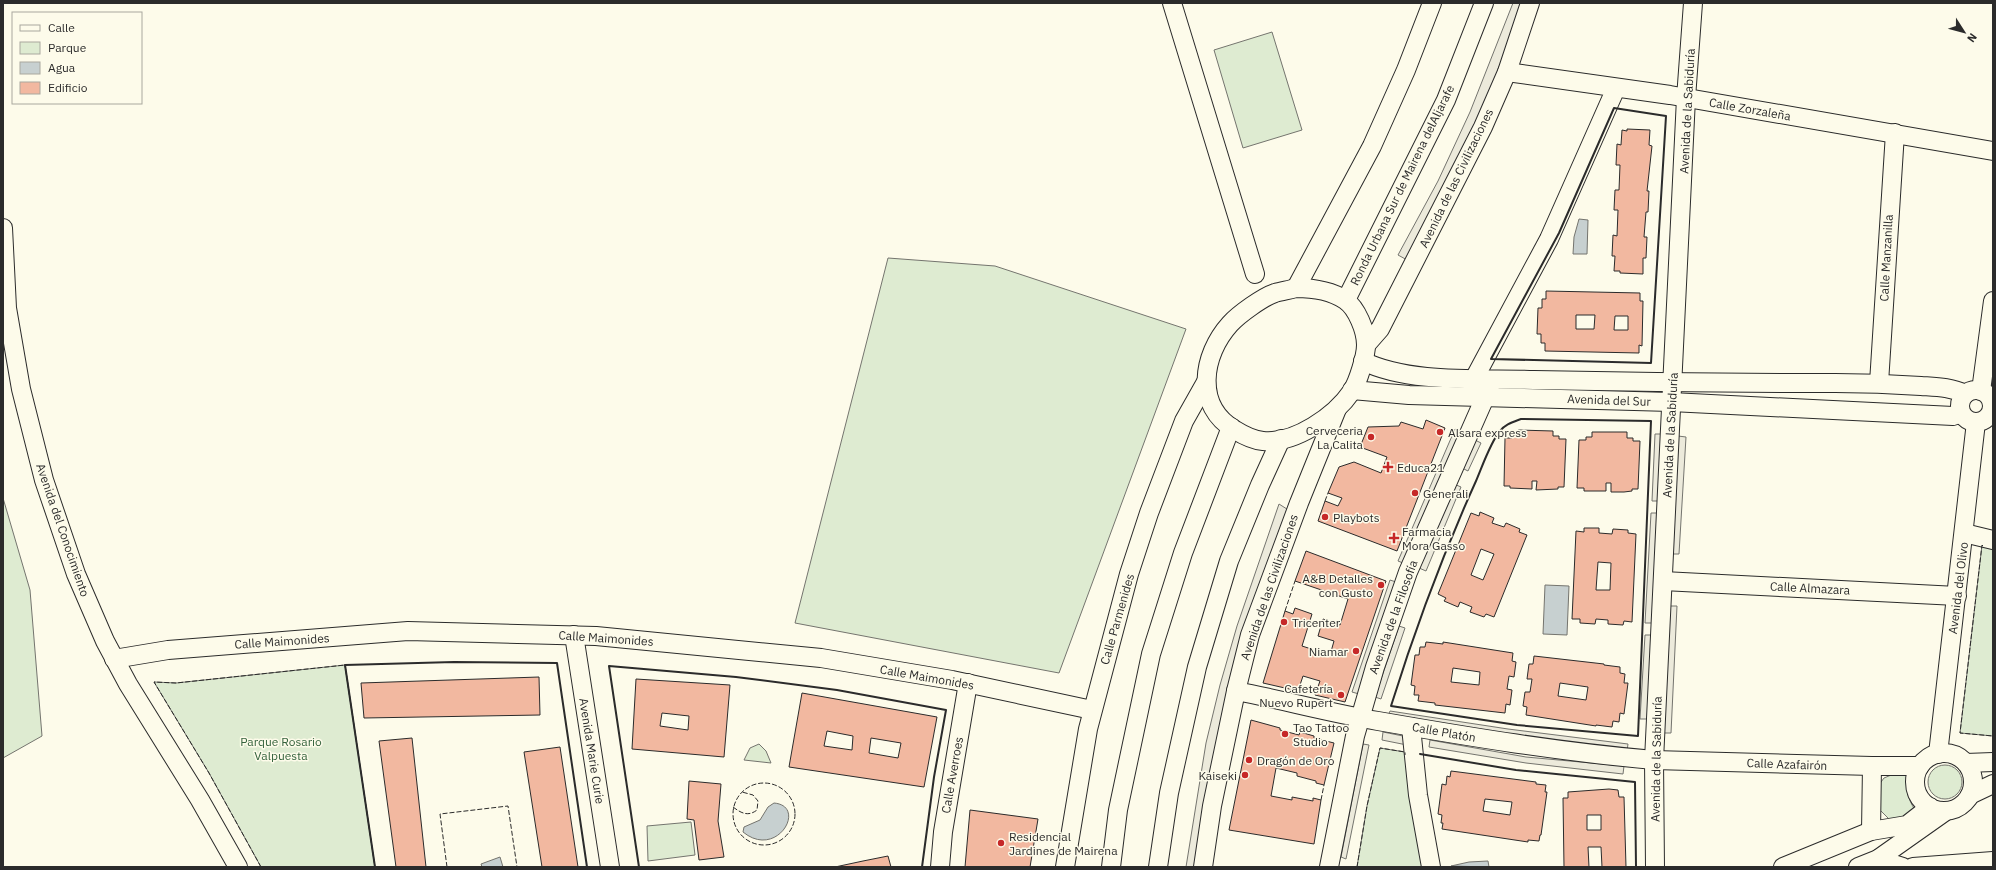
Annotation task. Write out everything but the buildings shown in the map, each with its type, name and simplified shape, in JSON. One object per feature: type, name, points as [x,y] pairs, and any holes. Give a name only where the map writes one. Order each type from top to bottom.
[{"type":"street","points":[[1172,3],[1255,274]]},
{"type":"street","points":[[1296,288],[1372,146],[1406,70],[1432,3]]},
{"type":"street","name":"Ronda Urbana Sur de Mairena delAljarafe","points":[[1346,300],[1446,100],[1484,3]]},
{"type":"street","name":"Avenida de las Civilizaciones","points":[[1365,353],[1380,329],[1483,127],[1507,72],[1530,3]]},
{"type":"street","name":"Avenida de la Sabiduría","points":[[1655,867],[1654,760],[1664,581],[1686,98],[1693,3]]},
{"type":"street","name":"Calle Zorzaleña","points":[[1507,72],[1686,98],[1993,151]]},
{"type":"street","points":[[1474,379],[1549,239],[1616,88]]},
{"type":"street","name":"Calle Manzanilla","points":[[1879,383],[1895,133]]},
{"type":"street","name":"Avenida del Conocimiento","points":[[3,228],[7,308],[21,390],[44,480],[76,574],[114,659],[200,800],[238,867]]},
{"type":"street","name":"Ronda Urbana Sur de Mairena delAljarafe","points":[[1296,288],[1328,291],[1346,300],[1355,311],[1362,326],[1365,353],[1352,390],[1338,407],[1315,426],[1298,434],[1281,439],[1263,441],[1245,436],[1230,427],[1217,416],[1208,400],[1206,382],[1208,363],[1218,342],[1230,324],[1250,308],[1274,293],[1296,288]]},
{"type":"street","points":[[1973,392],[1993,301]]},
{"type":"street","name":"Avenida del Sur","points":[[1365,353],[1375,367],[1410,375],[1474,379],[1879,383],[1944,388],[1973,392]]},
{"type":"street","name":"Avenida de la Filosofía","points":[[1329,867],[1360,718],[1375,667],[1408,572],[1493,379]]},
{"type":"street","name":"Calle Parmenides","points":[[1065,867],[1092,710],[1129,574],[1150,512],[1184,421],[1206,382]]},
{"type":"street","name":"Avenida del Sur","points":[[1352,390],[1409,395],[1671,402],[1969,418]]},
{"type":"street","points":[[1973,392],[1987,394],[1991,400],[1992,408],[1989,415],[1984,420],[1969,418],[1960,407],[1961,400],[1973,392]]},
{"type":"street","name":"Avenida de las Civilizaciones","points":[[1203,867],[1212,806],[1236,691],[1250,634],[1299,502],[1338,407]]},
{"type":"street","name":"Avenida del Olivo","points":[[1938,754],[1964,533],[1969,418]]},
{"type":"street","points":[[1111,867],[1118,810],[1151,654],[1183,553],[1230,427]]},
{"type":"street","points":[[1158,867],[1169,793],[1197,668],[1229,561],[1260,485],[1281,439]]},
{"type":"street","points":[[1964,533],[1993,540]]},
{"type":"street","name":"Calle Almazara","points":[[1664,581],[1957,596]]},
{"type":"street","name":"Calle Maimonides","points":[[114,659],[168,650],[408,631],[596,636],[821,658],[968,684],[1092,710]]},
{"type":"street","name":"Avenida Marie Curie","points":[[574,635],[610,867]]},
{"type":"street","name":"Calle Averroes","points":[[940,867],[942,832],[968,684]]},
{"type":"street","name":"Calle Platón","points":[[1236,691],[1360,718],[1532,747],[1654,760]]},
{"type":"street","points":[[1411,727],[1418,795],[1432,867]]},
{"type":"street","points":[[1783,867],[1871,831],[1907,825],[1938,809],[1956,808],[1964,803],[1970,795],[1973,784],[1972,773],[1966,763],[1958,757],[1949,754],[1938,754],[1928,758],[1920,766],[1916,774],[1915,784],[1917,793],[1922,801],[1938,809]]},
{"type":"street","name":"Calle Azafairón","points":[[1654,760],[1920,766]]},
{"type":"street","points":[[1966,763],[1993,762]]},
{"type":"street","points":[[1871,831],[1872,766]]},
{"type":"street","points":[[1970,795],[1993,784]]},
{"type":"street","points":[[1876,863],[1938,809]]},
{"type":"street","points":[[1913,867],[1993,862]]},
{"type":"street","points":[[1858,867],[1876,863],[1903,867]]},
{"type":"green space","points":[[1272,32],[1302,130],[1243,148],[1214,50]]},
{"type":"green space","points":[[888,258],[995,266],[1186,329],[1059,673],[795,623]]},
{"type":"green space","points":[[3,498],[30,590],[42,736],[3,758]]},
{"type":"green space","points":[[1982,545],[1993,548],[1993,736],[1960,733]]},
{"type":"green space","name":"Parque Rosario Valpuesta","points":[[345,665],[375,867],[261,867],[209,773],[154,682],[176,683]]},
{"type":"green space","points":[[759,744],[766,751],[771,763],[744,760],[750,748]]},
{"type":"green space","points":[[1380,748],[1405,752],[1424,867],[1357,867],[1367,806]]},
{"type":"green space","points":[[1948,765],[1955,767],[1960,772],[1962,782],[1960,792],[1955,797],[1942,799],[1935,797],[1930,792],[1928,779],[1930,772],[1935,767]]},
{"type":"green space","points":[[1896,773],[1909,774],[1907,784],[1908,793],[1915,810],[1907,817],[1889,819],[1877,807],[1875,790],[1884,778]]},
{"type":"green space","points":[[691,822],[695,855],[648,861],[647,826]]},
{"type":"shaded area","points":[[1513,3],[1524,3],[1481,117],[1409,261],[1398,255],[1438,181],[1470,112]]},
{"type":"shaded area","points":[[1455,429],[1460,432],[1403,563],[1398,561]]},
{"type":"shaded area","points":[[1655,434],[1662,434],[1659,501],[1652,501]]},
{"type":"shaded area","points":[[1678,436],[1686,437],[1679,554],[1672,554]]},
{"type":"shaded area","points":[[1475,440],[1481,443],[1468,471],[1462,468]]},
{"type":"shaded area","points":[[1454,484],[1461,487],[1426,571],[1419,568]]},
{"type":"shaded area","points":[[1279,504],[1290,511],[1197,867],[1186,867],[1206,743],[1220,685],[1237,626]]},
{"type":"shaded area","points":[[1651,513],[1659,513],[1655,623],[1645,623]]},
{"type":"shaded area","points":[[1390,580],[1396,582],[1359,694],[1352,692]]},
{"type":"shaded area","points":[[1668,606],[1677,606],[1671,733],[1662,733]]},
{"type":"shaded area","points":[[1399,626],[1405,628],[1381,699],[1375,697]]},
{"type":"shaded area","points":[[1645,635],[1653,635],[1649,719],[1640,719]]},
{"type":"shaded area","points":[[1390,711],[1508,729],[1628,744],[1627,751],[1388,716]]},
{"type":"shaded area","points":[[1383,732],[1408,737],[1407,745],[1382,740]]},
{"type":"shaded area","points":[[1430,740],[1526,757],[1624,766],[1623,774],[1526,763],[1429,747]]},
{"type":"shaded area","points":[[1363,744],[1369,745],[1346,859],[1341,857]]},
{"type":"water","points":[[1579,219],[1588,220],[1587,254],[1573,254],[1574,237]]},
{"type":"water","points":[[1545,585],[1569,586],[1567,635],[1543,634]]},
{"type":"water","points":[[774,803],[784,806],[788,813],[788,821],[784,829],[777,836],[767,840],[755,839],[743,832],[744,827],[760,820],[768,807]]},
{"type":"water","points":[[500,857],[503,867],[482,867],[481,864]]},
{"type":"water","points":[[1488,861],[1489,867],[1451,866],[1469,862]]},
{"type":"fence","points":[[1325,501],[1328,493]]},
{"type":"fence","points":[[1983,546],[1982,545],[1960,733],[1993,736]]},
{"type":"fence","points":[[1285,611],[1295,581]]},
{"type":"fence","points":[[261,867],[209,773],[154,682],[176,683],[345,665],[375,867]]},
{"type":"fence","points":[[1357,867],[1367,806],[1380,748],[1405,752],[1405,755]]},
{"type":"fence","points":[[758,783],[770,783],[786,792],[793,802],[795,814],[793,826],[786,836],[770,845],[758,845],[747,840],[738,831],[733,820],[733,808],[738,797],[747,788],[758,783]]},
{"type":"fence","points":[[1321,800],[1324,785]]},
{"type":"fence","points":[[733,807],[748,814],[757,810],[758,801],[753,795],[742,792]]},
{"type":"fence","points":[[447,867],[440,814],[508,806],[517,867]]},
{"type":"wall","points":[[1614,108],[1666,116],[1651,363],[1491,359],[1559,233],[1614,108]]},
{"type":"wall","points":[[1521,419],[1651,421],[1638,736],[1517,725],[1391,706],[1430,592],[1452,536],[1490,448],[1497,435],[1504,427],[1521,419]]},
{"type":"wall","points":[[375,867],[345,665],[454,662],[557,663],[587,867]]},
{"type":"wall","points":[[639,867],[609,666],[736,677],[837,690],[946,710],[934,777],[922,867]]},
{"type":"wall","points":[[1420,754],[1516,770],[1635,782],[1636,867]]},
{"type":"place","name":"Alsara express","points":[[1440,432]]},
{"type":"place","name":"Cerveceria La Calita","points":[[1371,437]]},
{"type":"place","name":"Educa21","points":[[1388,467]]},
{"type":"place","name":"Generali","points":[[1415,493]]},
{"type":"place","name":"Playbots","points":[[1325,517]]},
{"type":"place","name":"Farmacia Mora Gasso","points":[[1394,538]]},
{"type":"place","name":"A&B Detalles con Gusto","points":[[1381,585]]},
{"type":"place","name":"Tricenter","points":[[1284,622]]},
{"type":"place","name":"Niamar","points":[[1356,651]]},
{"type":"place","name":"Cafetería Nuevo Rupert","points":[[1341,695]]},
{"type":"place","name":"Tao Tattoo Studio","points":[[1285,734]]},
{"type":"place","name":"Dragón de Oro","points":[[1249,760]]},
{"type":"place","name":"Kaiseki","points":[[1245,775]]},
{"type":"place","name":"Residencial Jardines de Mairena","points":[[1001,843]]}]
